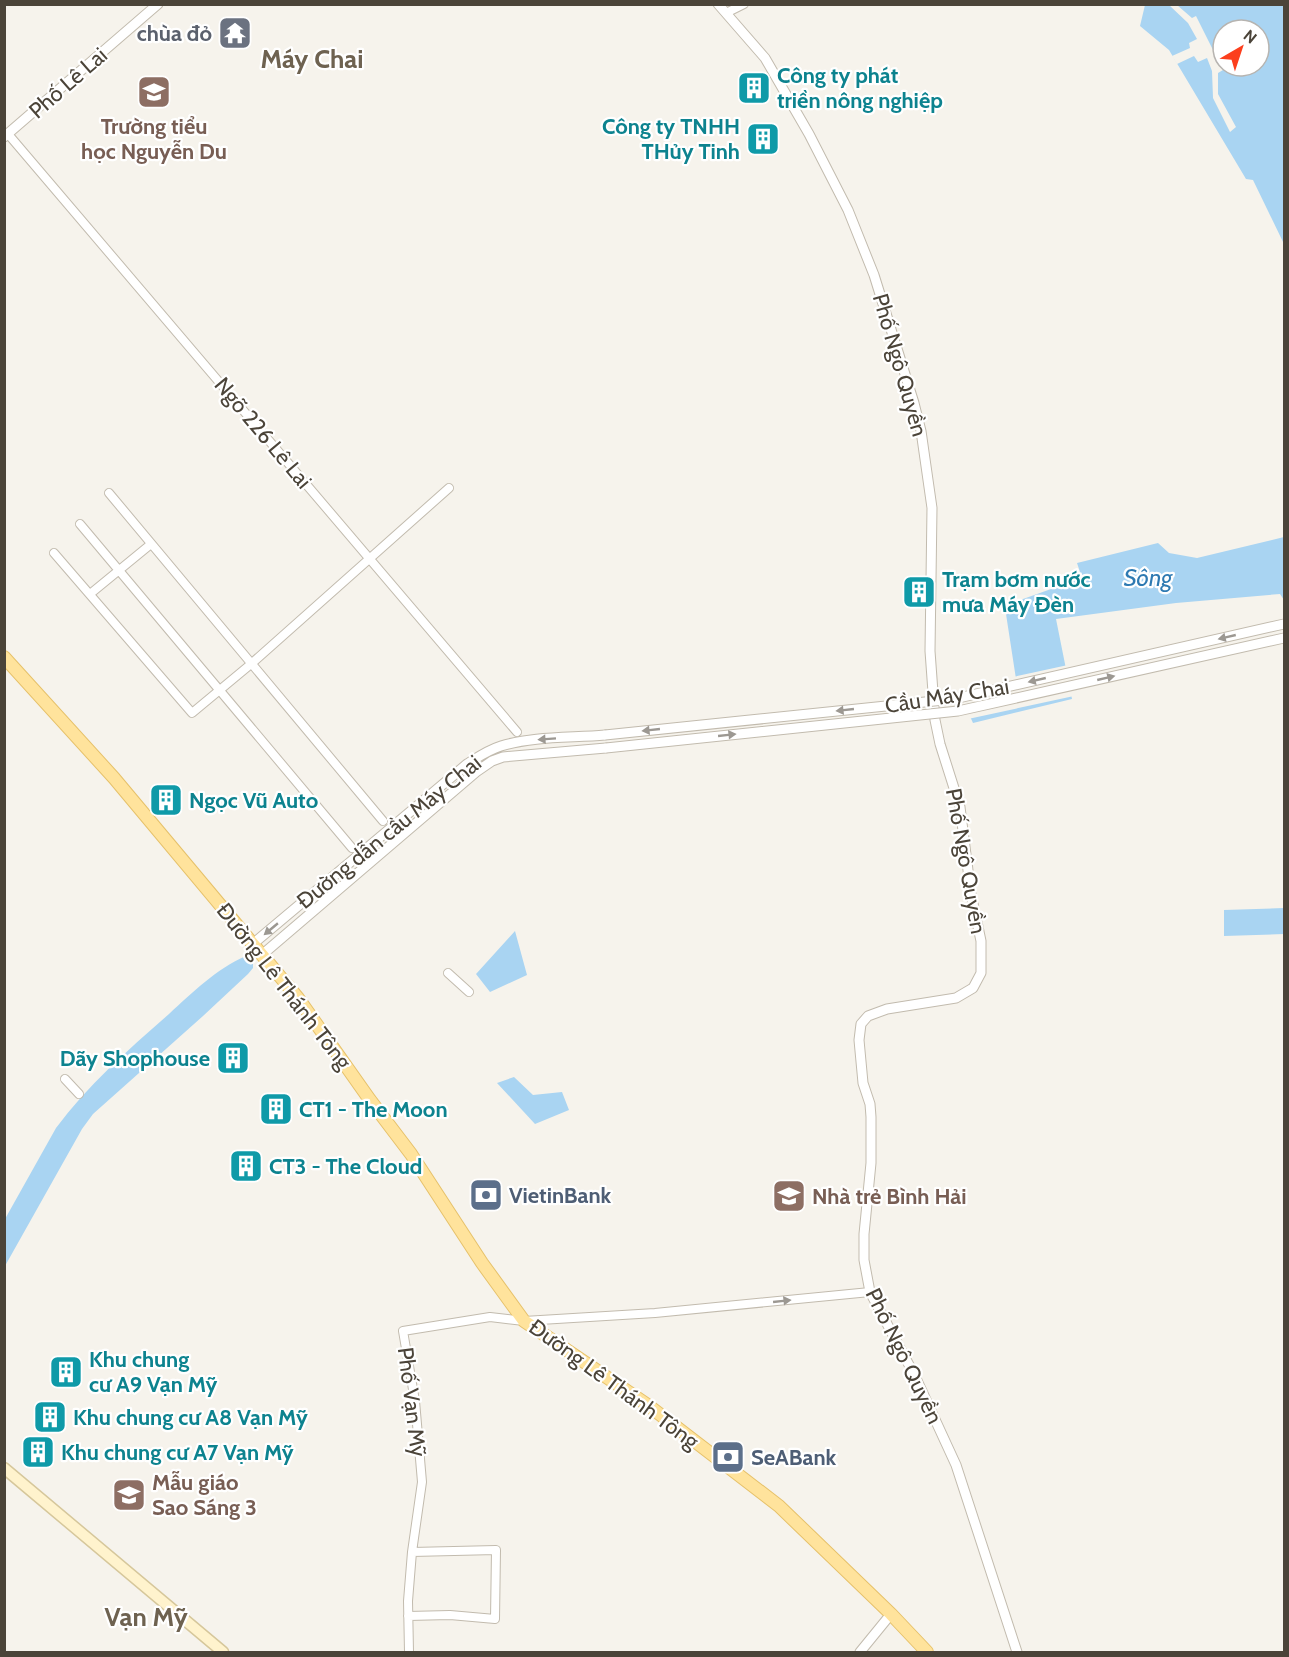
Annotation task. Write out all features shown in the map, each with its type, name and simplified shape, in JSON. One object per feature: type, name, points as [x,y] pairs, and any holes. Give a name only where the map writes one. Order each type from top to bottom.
[{"type":"main road","name":"Đường Lê Thánh Tông","points":[[4,657],[114,778],[254,943],[319,1025],[370,1100],[411,1154],[482,1263],[524,1321],[649,1406],[779,1506],[891,1614],[927,1653]]},
{"type":"main road","points":[[4,1468],[223,1653]]},
{"type":"street","name":"Phố Lê Lai","points":[[6,135],[159,4]]},
{"type":"street","name":"Phố Ngô Quyền","points":[[718,4],[765,58],[809,134],[848,210],[874,275],[921,431],[932,508],[930,651],[935,720],[940,744],[960,807],[971,894],[981,941],[981,973],[973,988],[956,999],[877,1013],[866,1018],[861,1024],[858,1040],[863,1083],[872,1117],[871,1163],[864,1243],[866,1273],[870,1292],[915,1376],[956,1465],[1017,1653]]},
{"type":"street","points":[[726,13],[744,4]]},
{"type":"street","name":"Ngõ 226 Lê Lai","points":[[6,135],[517,732]]},
{"type":"street","points":[[54,552],[192,713],[251,664],[449,488]]},
{"type":"street","points":[[109,493],[383,821]]},
{"type":"street","points":[[80,524],[352,848]]},
{"type":"street","points":[[90,594],[151,544]]},
{"type":"street","name":"Cầu Máy Chai","points":[[605,735],[954,699],[1284,624]]},
{"type":"street","name":"Cầu Máy Chai","points":[[606,748],[958,711],[1284,638]]},
{"type":"street","name":"Đường dẫn cầu Máy Chai","points":[[254,943],[458,771],[484,752],[522,741],[605,735]]},
{"type":"street","name":"Đường dẫn cầu Máy Chai","points":[[263,954],[459,786],[492,761],[524,755],[606,748]]},
{"type":"street","points":[[448,973],[469,992]]},
{"type":"street","points":[[65,1079],[79,1094]]},
{"type":"street","name":"Phố Vạn Mỹ","points":[[410,1653],[408,1616],[412,1552],[422,1482],[415,1401],[403,1331],[490,1317],[524,1321],[655,1313],[870,1292]]},
{"type":"street","points":[[408,1616],[450,1615],[495,1619],[496,1550],[412,1552]]},
{"type":"street","points":[[860,1653],[891,1614]]},
{"type":"water","points":[[1145,5],[1284,5],[1284,244],[1253,180],[1246,179],[1169,50],[1140,26]]},
{"type":"water","name":"Sông","points":[[1284,537],[1284,600],[1280,594],[1176,603],[1056,619],[1072,699],[973,723],[964,703],[1009,690],[1016,679],[1006,614],[1009,604],[1082,578],[1077,563],[1158,543],[1169,553],[1197,558]]},
{"type":"water","points":[[1284,908],[1284,934],[1224,936],[1224,910]]},
{"type":"water","points":[[515,931],[527,975],[490,992],[476,974]]},
{"type":"water","points":[[246,956],[253,960],[253,968],[248,974],[93,1114],[82,1129],[5,1266],[5,1219],[56,1128],[68,1112],[95,1082],[205,982],[225,967]]},
{"type":"water","points":[[514,1077],[533,1095],[562,1092],[569,1110],[535,1124],[497,1083]]},
{"type":"pier","points":[[1169,5],[1177,5],[1192,18],[1196,16],[1211,46],[1211,68],[1207,58],[1198,62],[1194,56],[1177,64],[1172,56],[1190,48],[1189,43],[1197,39],[1188,23]]},
{"type":"pier","points":[[1212,78],[1218,78],[1218,94],[1236,127],[1230,132],[1213,98]]},
{"type":"pier","points":[[1068,665],[1074,696],[968,719],[962,701],[1007,687],[1013,677]]},
{"type":"place","name":"chùa đỏ","points":[[235,33]]},
{"type":"place","name":"Công ty phát triền nông nghiệp","points":[[754,88]]},
{"type":"place","name":"Trường tiểu học Nguyễn Du","points":[[154,92]]},
{"type":"place","name":"Công ty TNHH THủy Tinh","points":[[763,139]]},
{"type":"place","name":"Trạm bơm nước mưa Máy Đèn","points":[[919,592]]},
{"type":"place","name":"Ngọc Vũ Auto","points":[[166,800]]},
{"type":"place","name":"Dãy Shophouse","points":[[233,1058]]},
{"type":"place","name":"CT1 - The Moon","points":[[276,1109]]},
{"type":"place","name":"CT3 - The Cloud","points":[[246,1166]]},
{"type":"place","name":"VietinBank","points":[[486,1195]]},
{"type":"place","name":"Nhà trẻ Bình Hải","points":[[789,1196]]},
{"type":"place","name":"Khu chung cư A9 Vạn Mỹ","points":[[66,1372]]},
{"type":"place","name":"Khu chung cư A8 Vạn Mỹ","points":[[50,1417]]},
{"type":"place","name":"Khu chung cư A7 Vạn Mỹ","points":[[38,1452]]},
{"type":"place","name":"SeABank","points":[[728,1457]]},
{"type":"place","name":"Mẫu giáo Sao Sáng 3","points":[[129,1495]]},
{"type":"district","name":"Máy Chai","points":[[312,59]]},
{"type":"district","name":"Vạn Mỹ","points":[[146,1617]]}]
